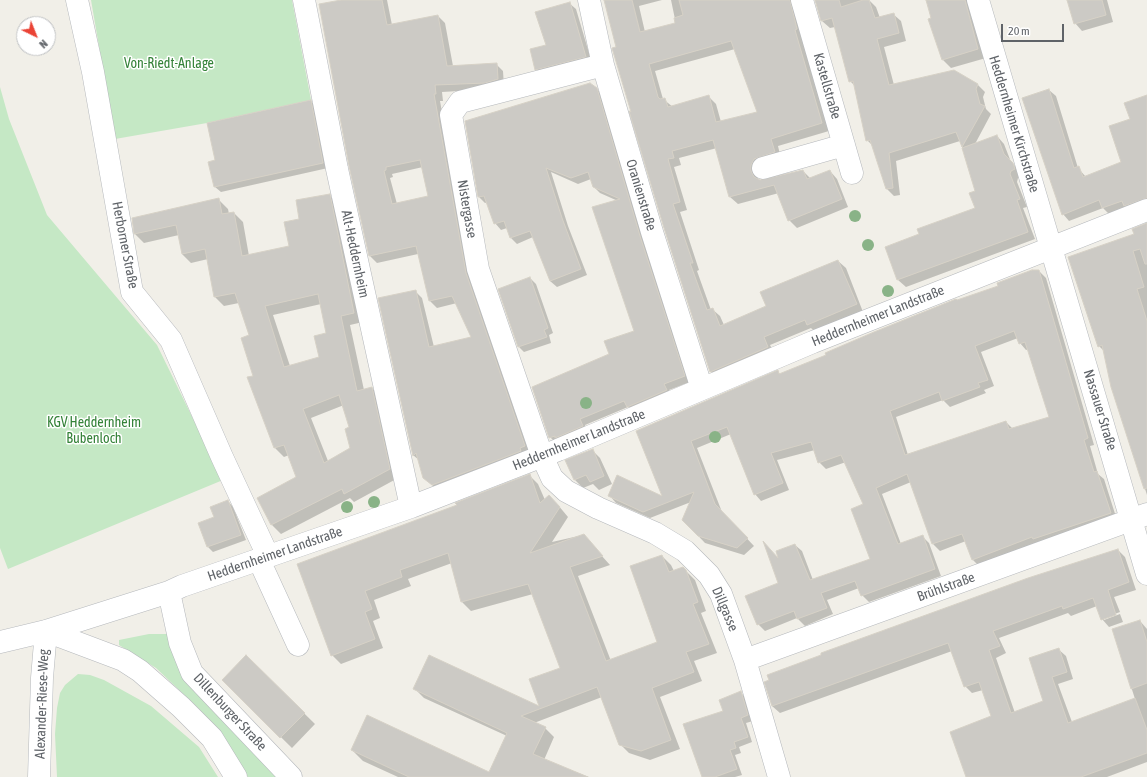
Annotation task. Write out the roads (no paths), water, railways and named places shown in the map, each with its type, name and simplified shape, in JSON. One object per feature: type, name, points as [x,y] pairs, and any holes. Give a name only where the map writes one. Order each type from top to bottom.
[{"type":"street","name":"Herborner Straße","points":[[77,0],[93,72],[132,292],[171,340],[222,457],[298,645]]},
{"type":"street","name":"Alt-Heddernheim","points":[[304,0],[336,169],[411,507]]},
{"type":"street","name":"Oranienstraße","points":[[589,0],[603,65],[652,232],[702,388]]},
{"type":"street","name":"Kastellstraße","points":[[802,0],[852,173]]},
{"type":"street","name":"Heddernheimer Kirchstraße","points":[[978,0],[1051,247]]},
{"type":"street","name":"Nistergasse","points":[[542,456],[478,269],[451,115],[460,102],[603,65]]},
{"type":"street","points":[[763,168],[844,145]]},
{"type":"street","name":"Heddernheimer Landstraße","points":[[0,642],[46,631],[169,592],[411,507],[542,456],[702,388],[1051,247],[1147,210]]},
{"type":"street","name":"Nassauer Straße","points":[[1051,247],[1139,517],[1147,574]]},
{"type":"street","name":"Dillgasse","points":[[542,456],[552,478],[566,491],[598,508],[655,533],[685,551],[709,575],[722,594],[745,660],[779,777]]},
{"type":"street","name":"Brühlstraße","points":[[745,660],[1139,517]]},
{"type":"street","name":"Dillenburger Straße","points":[[169,592],[180,643],[192,673],[291,777]]},
{"type":"street","points":[[46,631],[122,660],[140,671],[181,707],[212,738],[236,777]]},
{"type":"street","name":"Alexander-Riese-Weg","points":[[39,777],[42,678],[46,631]]},
{"type":"park label","name":"Von-Riedt-Anlage","points":[[169,64]]},
{"type":"park label","name":"KGV Heddernheim Bubenloch","points":[[94,432]]}]
